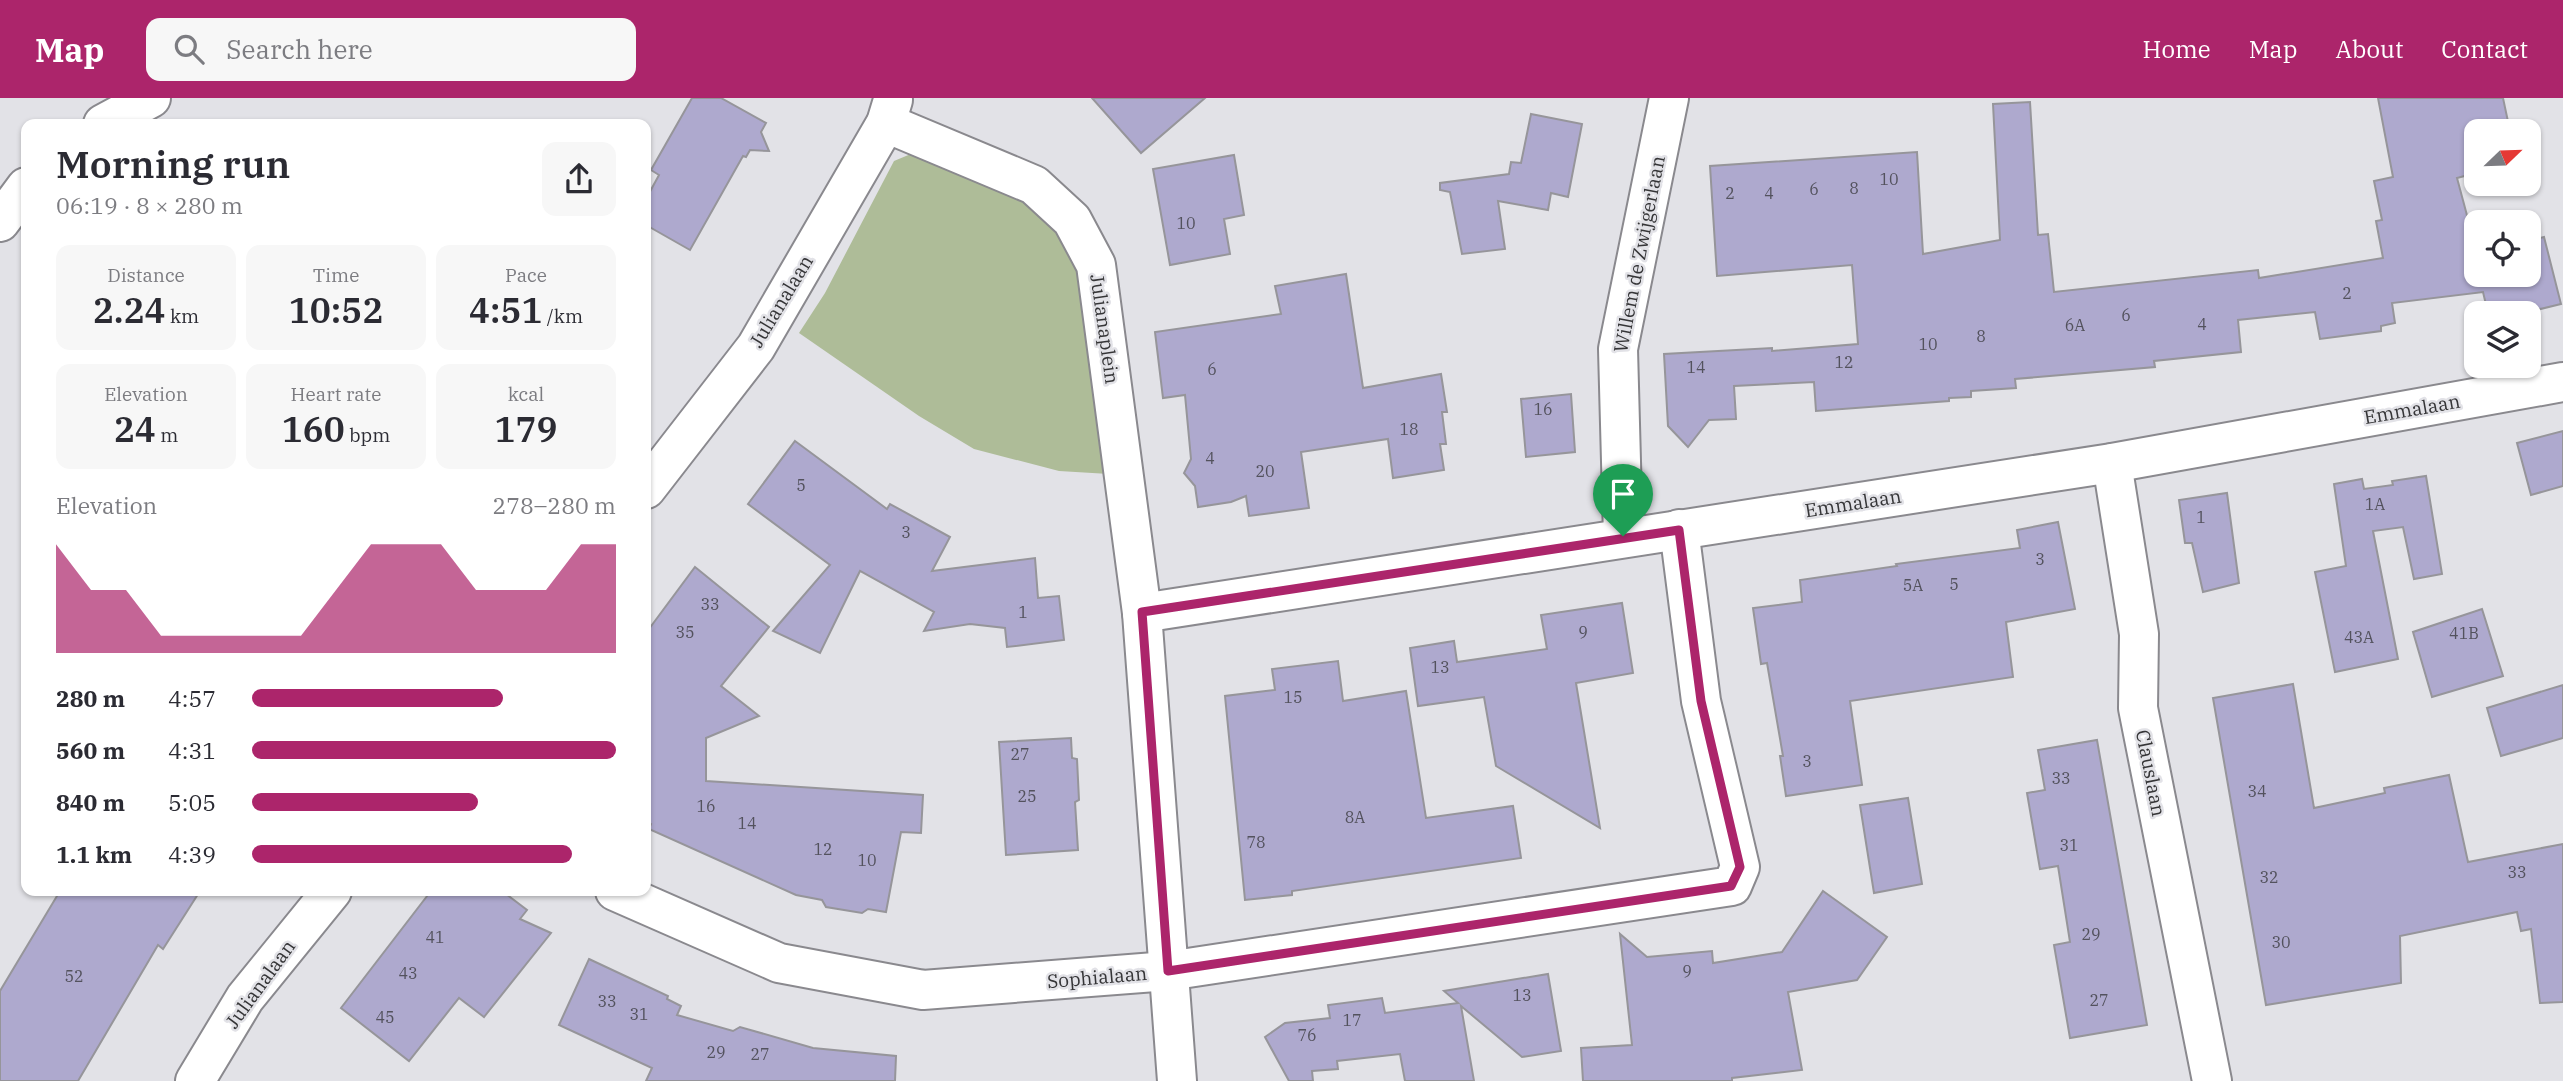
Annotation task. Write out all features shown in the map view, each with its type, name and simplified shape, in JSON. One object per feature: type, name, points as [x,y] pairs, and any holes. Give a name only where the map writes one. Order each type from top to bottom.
[{"type":"street","points":[[112,119],[151,98]]},
{"type":"street","name":"Willem de Zwijgerlaan","points":[[1623,536],[1618,349],[1669,98]]},
{"type":"street","name":"Julianalaan","points":[[651,482],[755,347],[890,111]]},
{"type":"street","name":"Julianaplein","points":[[890,111],[1034,185],[1072,220],[1096,265],[1142,612],[1177,1081]]},
{"type":"street","points":[[0,222],[21,194]]},
{"type":"street","name":"Emmalaan","points":[[1142,612],[2112,463],[2563,382]]},
{"type":"street","name":"Clauslaan","points":[[2112,463],[2139,634],[2138,708],[2212,1081]]},
{"type":"street","name":"Sophialaan","points":[[626,896],[779,963],[923,990],[1168,971],[1731,886],[1740,867],[1701,701],[1679,530]]},
{"type":"street","name":"Julianalaan","points":[[195,1081],[246,998],[328,896]]},
{"type":"green space","points":[[930,146],[1028,186],[1080,266],[1109,474],[1059,471],[974,449],[919,416],[799,333],[825,293],[894,161]]},
{"type":"building","points":[[692,98],[721,98],[766,123],[761,132],[769,151],[750,150],[746,157],[743,156],[690,250],[651,228],[651,190],[659,175],[651,170]]},
{"type":"building","points":[[1092,98],[1205,98],[1141,153]]},
{"type":"building","points":[[2378,98],[2503,98],[2507,119],[2464,119],[2464,176],[2457,178],[2466,210],[2464,287],[2541,287],[2541,238],[2544,237],[2561,304],[2541,309],[2541,301],[2485,301],[2483,292],[2392,303],[2395,323],[2381,326],[2381,331],[2320,339],[2315,312],[2238,320],[2241,352],[2154,361],[2155,367],[2015,379],[2016,388],[1971,391],[1971,397],[1949,398],[1949,401],[1816,411],[1814,382],[1734,386],[1736,419],[1709,420],[1688,447],[1668,426],[1664,354],[1772,348],[1772,351],[1858,344],[1852,265],[1717,276],[1710,166],[1917,152],[1923,254],[2000,240],[1993,104],[2030,102],[2038,235],[2048,234],[2054,292],[2258,270],[2259,278],[2383,258],[2376,221],[2382,220],[2374,181],[2393,177]]},
{"type":"building","points":[[1531,114],[1582,124],[1568,197],[1551,193],[1548,210],[1498,201],[1505,249],[1462,254],[1450,192],[1440,190],[1440,183],[1509,174],[1511,162],[1521,163]]},
{"type":"building","points":[[1234,155],[1244,215],[1224,219],[1230,254],[1170,265],[1153,169]]},
{"type":"building","points":[[1346,274],[1363,388],[1441,374],[1447,412],[1442,412],[1446,444],[1440,444],[1444,470],[1393,478],[1388,439],[1301,452],[1309,508],[1249,516],[1246,496],[1231,502],[1198,507],[1195,486],[1184,473],[1191,459],[1185,395],[1163,398],[1155,332],[1281,314],[1275,286]]},
{"type":"building","points":[[1571,394],[1575,452],[1526,457],[1521,399]]},
{"type":"building","points":[[2563,431],[2563,486],[2531,495],[2517,443]]},
{"type":"building","points":[[795,441],[887,509],[890,504],[950,537],[932,571],[1035,558],[1038,598],[1059,596],[1064,640],[1007,647],[1005,628],[970,624],[924,631],[934,612],[860,571],[820,653],[773,631],[830,565],[748,504]]},
{"type":"building","points":[[2426,476],[2442,574],[2414,579],[2403,527],[2373,531],[2398,659],[2335,672],[2315,572],[2346,566],[2334,484],[2362,479],[2364,489]]},
{"type":"building","points":[[2227,493],[2239,583],[2203,592],[2192,543],[2185,543],[2179,500]]},
{"type":"building","points":[[2058,522],[2075,609],[2006,622],[2013,677],[1850,701],[1862,785],[1786,796],[1780,756],[1783,756],[1767,663],[1761,664],[1753,608],[1802,602],[1800,580],[2020,548],[2017,530]]},
{"type":"building","points":[[695,567],[769,627],[721,686],[759,716],[706,738],[706,781],[923,795],[921,833],[901,832],[886,912],[868,909],[862,913],[826,907],[822,900],[796,895],[651,830],[651,626]]},
{"type":"building","points":[[1622,603],[1633,673],[1576,683],[1600,828],[1496,766],[1484,697],[1418,706],[1410,648],[1454,641],[1457,662],[1547,649],[1541,615]]},
{"type":"building","points":[[2482,609],[2503,676],[2432,697],[2413,632]]},
{"type":"building","points":[[1338,661],[1343,701],[1406,691],[1426,818],[1513,806],[1521,858],[1292,891],[1292,895],[1245,900],[1225,696],[1275,690],[1272,669]]},
{"type":"building","points":[[2293,684],[2314,808],[2385,793],[2384,788],[2449,775],[2468,862],[2563,844],[2563,1002],[2540,1003],[2531,929],[2521,931],[2517,912],[2400,936],[2401,983],[2266,1005],[2213,698]]},
{"type":"building","points":[[2563,685],[2563,738],[2501,756],[2487,708]]},
{"type":"building","points":[[1071,738],[1072,758],[1077,759],[1079,800],[1075,802],[1078,850],[1006,855],[999,742]]},
{"type":"building","points":[[2097,740],[2147,1025],[2070,1038],[2054,945],[2070,942],[2058,866],[2040,869],[2027,793],[2045,790],[2038,750]]},
{"type":"building","points":[[1908,798],[1922,884],[1874,893],[1860,805]]},
{"type":"building","points":[[1823,891],[1887,937],[1857,980],[1788,992],[1802,1070],[1732,1078],[1732,1081],[1583,1081],[1581,1048],[1632,1045],[1620,934],[1647,957],[1712,951],[1713,963],[1782,952]]},
{"type":"building","points":[[57,896],[197,896],[163,949],[158,945],[78,1081],[0,1081],[0,991]]},
{"type":"building","points":[[427,896],[509,896],[527,910],[520,919],[551,933],[484,1017],[459,998],[409,1061],[341,1008]]},
{"type":"building","points":[[589,959],[668,996],[667,999],[681,1006],[677,1015],[733,1031],[740,1027],[813,1048],[896,1056],[895,1081],[646,1081],[652,1068],[559,1025]]},
{"type":"building","points":[[1548,974],[1561,1051],[1522,1057],[1461,1006],[1474,1081],[1405,1081],[1400,1054],[1337,1061],[1338,1069],[1312,1071],[1313,1081],[1289,1081],[1265,1037],[1285,1023],[1330,1018],[1328,1005],[1382,998],[1385,1013],[1458,1003],[1444,991]]},
{"type":"route","points":[[1679,530],[1701,701],[1740,867],[1731,886],[1168,971],[1142,612],[1623,536],[1679,530]]}]
